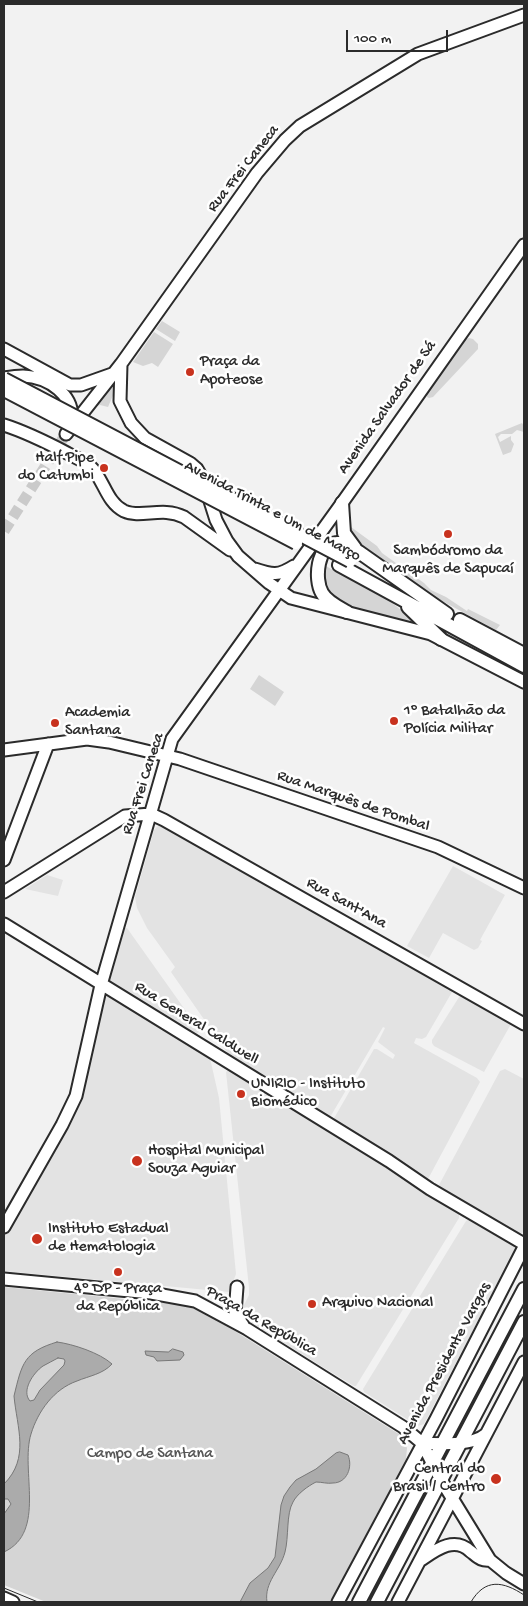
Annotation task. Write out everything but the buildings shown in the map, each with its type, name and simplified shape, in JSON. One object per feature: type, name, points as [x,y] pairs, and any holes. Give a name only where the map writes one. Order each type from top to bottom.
[{"type":"main road","name":"Rua Frei Caneca","points":[[4,379],[29,376],[41,379],[55,386],[69,402],[72,412],[68,431],[121,364],[257,173],[291,133],[364,85],[418,54],[524,15]]},
{"type":"main road","name":"Avenida Salvador de Sá","points":[[278,590],[342,503],[524,245]]},
{"type":"main road","points":[[4,349],[70,384],[82,385],[112,374]]},
{"type":"main road","points":[[121,364],[120,401],[131,423],[145,438],[190,463],[197,469],[204,478],[221,530],[238,556]]},
{"type":"main road","name":"Avenida Trinta e Um de Março","points":[[4,379],[349,559],[401,591],[524,657]]},
{"type":"main road","name":"Avenida Trinta e Um de Março","points":[[4,390],[349,559],[397,596],[524,657]]},
{"type":"main road","points":[[4,425],[37,437],[83,461],[95,473],[114,503],[123,510],[129,513],[160,511],[177,513],[184,517],[291,598],[416,629],[441,639],[524,682]]},
{"type":"main road","points":[[342,503],[344,533],[347,539],[349,559]]},
{"type":"main road","points":[[347,612],[326,598],[320,590],[318,581],[319,565],[323,553],[334,543],[346,544],[349,559]]},
{"type":"main road","points":[[251,568],[276,574],[283,573],[298,563]]},
{"type":"main road","name":"Rua Frei Caneca","points":[[4,1227],[72,1105],[78,1087],[101,985],[172,739],[278,590]]},
{"type":"main road","points":[[397,596],[441,639]]},
{"type":"main road","name":"Rua Marquês de Pombal","points":[[4,750],[87,739],[166,756],[438,848],[524,888]]},
{"type":"main road","points":[[4,860],[48,744]]},
{"type":"main road","points":[[4,892],[125,816],[151,814]]},
{"type":"main road","name":"Rua Sant'Ana","points":[[151,814],[523,1020]]},
{"type":"main road","name":"Rua General Caldwell","points":[[4,924],[524,1246]]},
{"type":"main road","name":"Avenida Presidente Vargas","points":[[338,1602],[524,1246]]},
{"type":"main road","name":"Praça da República","points":[[4,1280],[151,1292],[181,1297],[204,1305],[403,1427],[422,1443]]},
{"type":"main road","points":[[237,1287],[234,1314],[246,1329]]},
{"type":"main road","points":[[359,1602],[524,1289]]},
{"type":"main road","points":[[377,1602],[524,1322]]},
{"type":"main road","points":[[398,1602],[524,1362]]},
{"type":"main road","points":[[486,1434],[479,1440],[422,1443],[441,1480],[491,1561],[524,1584]]},
{"type":"main road","points":[[420,1561],[441,1548],[453,1544],[465,1547],[480,1559],[491,1561]]},
{"type":"main road","points":[[4,1598],[13,1602]]},
{"type":"shaded area","points":[[158,826],[210,853],[452,989],[426,1037],[422,1039],[416,1038],[414,1043],[477,1078],[480,1082],[428,1179],[425,1179],[333,1120],[374,1049],[393,1059],[395,1055],[378,1042],[385,1028],[383,1027],[329,1119],[233,1061],[171,972],[175,967],[147,928],[137,908],[135,897],[154,830]]},
{"type":"shaded area","points":[[453,866],[505,895],[480,940],[482,941],[478,948],[474,950],[443,933],[429,958],[407,946]]},
{"type":"shaded area","points":[[47,875],[63,880],[58,896],[25,889]]},
{"type":"shaded area","points":[[125,928],[127,928],[198,1028],[199,1031],[196,1036],[108,982]]},
{"type":"shaded area","points":[[106,993],[210,1058],[219,1098],[236,1274],[229,1292],[4,1271],[4,1237],[64,1131]]},
{"type":"shaded area","points":[[461,994],[511,1024],[484,1072],[434,1046],[432,1043],[432,1040]]},
{"type":"shaded area","points":[[229,1069],[459,1211],[459,1218],[356,1386],[244,1318],[240,1313],[249,1295],[249,1288],[226,1072]]},
{"type":"shaded area","points":[[505,1069],[524,1079],[524,1232],[517,1235],[443,1190],[439,1185],[500,1071]]},
{"type":"shaded area","points":[[471,1218],[513,1243],[515,1250],[424,1424],[418,1426],[364,1392],[363,1389],[466,1221]]},
{"type":"shaded area","points":[[57,1342],[71,1345],[94,1353],[112,1364],[100,1372],[61,1389],[48,1402],[38,1417],[31,1434],[28,1449],[29,1515],[25,1530],[17,1543],[4,1552],[4,1514],[11,1504],[8,1499],[4,1499],[4,1484],[17,1464],[20,1442],[14,1396],[19,1375],[26,1360],[37,1350]],"holes":[[[58,1358],[64,1359],[64,1365],[40,1390],[34,1400],[30,1401],[27,1392],[29,1382],[35,1373]]]},
{"type":"shaded area","points":[[173,1349],[183,1352],[184,1355],[180,1360],[157,1361],[154,1357],[146,1355],[145,1351],[168,1352]]},
{"type":"shaded area","points":[[340,1452],[348,1455],[350,1464],[348,1474],[338,1482],[316,1482],[303,1490],[293,1502],[289,1513],[285,1552],[270,1582],[267,1602],[240,1602],[250,1583],[268,1568],[275,1557],[281,1505],[290,1487],[296,1480]]},
{"type":"green space","points":[[162,321],[180,332],[175,341],[156,329]]},
{"type":"green space","points":[[154,332],[173,344],[158,367],[152,363],[143,366],[133,362]]},
{"type":"green space","points":[[469,338],[478,344],[478,349],[433,397],[427,397],[426,392],[465,339]]},
{"type":"green space","points":[[114,382],[114,393],[108,407],[100,405],[93,407]]},
{"type":"green space","points":[[522,423],[524,432],[517,430],[512,434],[501,434],[498,437],[500,442],[511,436],[514,444],[511,452],[503,455],[495,434]]},
{"type":"green space","points":[[351,527],[431,590],[446,597],[467,611],[468,609],[500,625],[496,630],[418,588],[366,552],[349,532]]},
{"type":"green space","points":[[324,565],[390,601],[420,626],[340,605],[328,593],[324,582]]},
{"type":"green space","points":[[426,619],[511,665],[509,669],[447,638]]},
{"type":"green space","points":[[259,675],[284,692],[275,706],[250,689]]},
{"type":"green space","name":"Campo de Santana","points":[[4,1287],[195,1306],[402,1436],[407,1448],[406,1459],[330,1602],[46,1602],[4,1585]]},
{"type":"tunnel","points":[[4,531],[66,434]]},
{"type":"tram line","points":[[471,1602],[482,1589],[495,1584],[509,1587],[524,1595]]},
{"type":"tram line","points":[[4,1588],[38,1602]]},
{"type":"place","name":"Praça da Apoteose","points":[[190,372]]},
{"type":"place","name":"Half Pipe do Catumbi","points":[[104,468]]},
{"type":"place","name":"Sambódromo da Marquês de Sapucaí","points":[[448,534]]},
{"type":"place","name":"1º Batalhão da Polícia Militar","points":[[394,721]]},
{"type":"place","name":"Academia Santana","points":[[55,723]]},
{"type":"place","name":"UNIRIO - Instituto Biomédico","points":[[241,1094]]},
{"type":"place","name":"Hospital Municipal Souza Aguiar","points":[[137,1161]]},
{"type":"place","name":"Instituto Estadual de Hematologia","points":[[37,1239]]},
{"type":"place","name":"4º DP - Praça da República","points":[[118,1272]]},
{"type":"place","name":"Arquivo Nacional","points":[[312,1304]]},
{"type":"place","name":"Central do Brasil / Centro","points":[[496,1479]]}]
